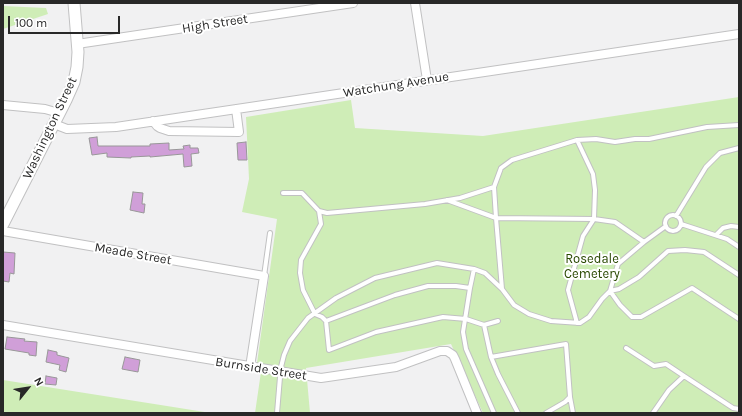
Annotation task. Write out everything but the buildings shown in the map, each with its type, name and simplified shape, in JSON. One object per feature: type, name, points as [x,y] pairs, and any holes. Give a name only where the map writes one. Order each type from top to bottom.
[{"type":"main road","name":"Washington Street","points":[[3,224],[71,90],[76,75],[78,44],[74,3]]},
{"type":"street","name":"High Street","points":[[78,44],[353,3]]},
{"type":"street","points":[[415,3],[427,80]]},
{"type":"street","name":"Watchung Avenue","points":[[54,124],[67,129],[103,129],[739,34]]},
{"type":"street","points":[[3,105],[45,109],[59,113]]},
{"type":"street","points":[[154,121],[154,124],[160,128],[169,131],[239,132],[236,109]]},
{"type":"street","name":"Meade Street","points":[[3,231],[264,276]]},
{"type":"street","points":[[250,367],[264,276]]},
{"type":"street","name":"Burnside Street","points":[[3,325],[250,367],[325,378],[396,367],[440,351],[447,351],[455,358],[477,413]]},
{"type":"lane","points":[[502,289],[494,187],[501,168],[512,160],[577,140],[596,139],[615,142],[635,139],[649,139],[708,127],[739,125]]},
{"type":"lane","points":[[577,140],[593,174],[595,190],[594,219],[582,236],[568,290],[577,323]]},
{"type":"lane","points":[[676,216],[706,167],[720,153],[739,148]]},
{"type":"lane","points":[[283,193],[302,193],[319,211],[327,213],[425,204],[447,200],[494,187]]},
{"type":"lane","points":[[447,200],[496,218],[594,219],[615,222],[644,242]]},
{"type":"lane","points":[[319,211],[321,224],[301,260],[300,273],[303,290],[314,314],[322,317],[326,321],[329,350],[376,332],[443,317],[466,319],[484,325],[498,322]]},
{"type":"lane","points":[[277,413],[281,367],[290,341],[308,318],[336,298],[376,278],[437,263],[474,269],[486,273],[502,289],[514,305],[529,314],[551,321],[580,323],[589,317],[610,291],[618,264],[666,226],[666,221],[669,216],[676,216],[680,219],[681,224]]},
{"type":"lane","points":[[666,226],[670,230],[674,231],[681,224]]},
{"type":"lane","points":[[681,224],[727,238],[739,247]]},
{"type":"lane","points":[[716,235],[723,228],[731,226],[739,227]]},
{"type":"lane","points":[[264,276],[270,233]]},
{"type":"lane","points":[[610,291],[619,289],[639,277],[668,251],[685,250],[704,252],[739,275]]},
{"type":"lane","points":[[474,269],[463,332],[466,349],[494,413]]},
{"type":"lane","points":[[326,321],[374,302],[428,286],[456,286],[470,288]]},
{"type":"lane","points":[[610,291],[620,305],[632,317],[641,318],[692,288],[739,319]]},
{"type":"lane","points":[[484,325],[491,357],[518,413]]},
{"type":"lane","points":[[491,357],[566,344],[570,397],[574,413]]},
{"type":"lane","points":[[626,348],[654,366],[666,364],[733,408],[739,409]]},
{"type":"lane","points":[[653,413],[669,390],[684,376]]},
{"type":"lane","points":[[546,413],[570,397]]},
{"type":"green space","points":[[3,6],[46,8],[48,14],[3,29]]},
{"type":"green space","name":"Rosedale Cemetery","points":[[739,97],[739,413],[483,413],[451,344],[306,368],[310,413],[255,413],[262,365],[257,363],[277,219],[242,212],[249,179],[246,117],[351,100],[355,128],[483,136]]},
{"type":"green space","points":[[3,380],[211,413],[3,413]]}]
